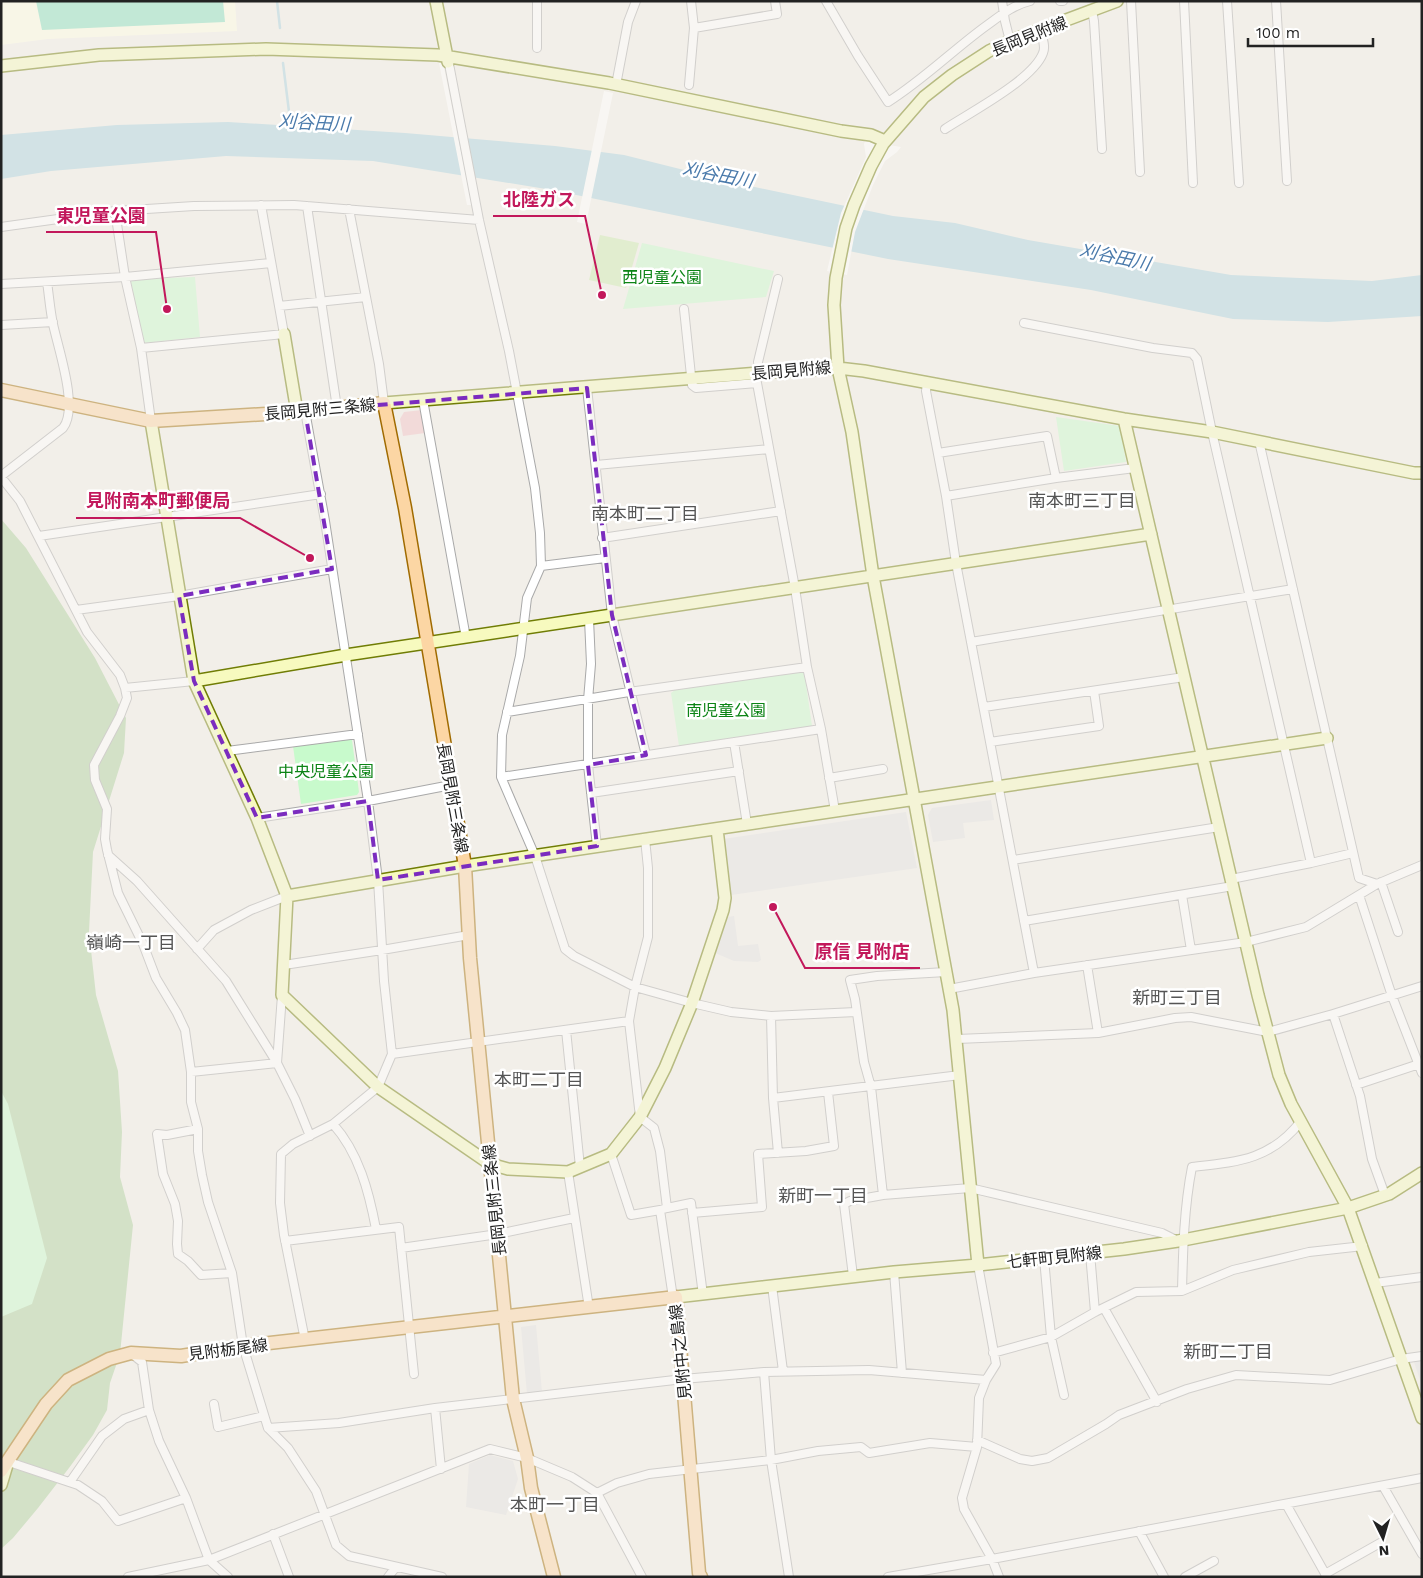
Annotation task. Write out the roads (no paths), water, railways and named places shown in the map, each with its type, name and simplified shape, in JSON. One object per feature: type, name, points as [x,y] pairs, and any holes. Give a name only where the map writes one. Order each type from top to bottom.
[{"type":"main road","name":"長岡見附三条線","points":[[1,390],[152,421],[301,412],[384,403],[405,508],[465,866],[478,1042],[513,1399],[554,1577]]},
{"type":"main road","name":"見附中之島線","points":[[505,1318],[675,1298],[699,1573],[701,1577]]},
{"type":"main road","name":"見附栃尾線","points":[[6,1466],[46,1404],[68,1380],[122,1354],[181,1356],[243,1346],[505,1318]]},
{"type":"street","points":[[436,1],[477,206],[478,220],[509,352],[535,488],[540,533],[541,566],[527,598],[520,656],[502,735],[501,777],[535,856],[565,948],[574,956],[635,987],[732,1012],[771,1016],[856,1012]]},
{"type":"street","points":[[537,1],[537,48]]},
{"type":"street","points":[[616,85],[628,22],[636,1]]},
{"type":"street","points":[[689,85],[694,28],[691,1]]},
{"type":"street","points":[[694,28],[776,14],[775,1]]},
{"type":"street","points":[[826,1],[858,56],[888,102],[1003,13],[1030,1]]},
{"type":"street","points":[[1002,1],[1010,41]]},
{"type":"street","name":"長岡見附線","points":[[384,403],[838,368],[834,305],[837,274],[846,228],[854,204],[884,142],[924,97],[970,63],[1010,41],[1117,1]]},
{"type":"street","points":[[1131,1],[1140,172]]},
{"type":"street","points":[[1184,1],[1193,184]]},
{"type":"street","points":[[1227,1],[1239,183]]},
{"type":"street","points":[[1276,1],[1287,181]]},
{"type":"street","points":[[1092,11],[1102,149]]},
{"type":"street","points":[[944,129],[1022,78],[1036,64],[1044,52],[1040,30]]},
{"type":"street","points":[[1,66],[99,55],[266,49],[326,50],[448,60],[616,85],[841,131],[872,135],[884,142]]},
{"type":"street","points":[[1,227],[114,211],[194,206],[261,205],[307,206],[478,220]]},
{"type":"street","points":[[261,205],[284,334],[320,494],[346,656],[378,880],[382,950],[392,1054],[378,1087],[333,1124],[293,1144],[280,1154],[280,1203],[285,1241],[305,1340]]},
{"type":"street","points":[[307,206],[336,408]]},
{"type":"street","points":[[350,209],[379,364],[384,403]]},
{"type":"street","points":[[114,211],[125,277],[141,348],[194,681],[257,818],[287,896],[277,1063]]},
{"type":"street","points":[[1,284],[125,277],[271,263]]},
{"type":"street","points":[[758,362],[778,280]]},
{"type":"street","points":[[47,282],[53,322],[69,391],[69,416],[64,428],[1,477],[20,501],[87,632],[120,675],[124,688],[126,698],[120,716],[94,765],[95,780],[107,810],[105,839],[108,855],[118,893],[143,944],[156,978],[185,1030],[191,1072],[191,1102],[198,1129],[198,1150],[208,1202],[232,1273],[243,1346],[264,1416],[268,1428],[288,1448],[316,1491],[336,1545],[349,1556],[442,1577]]},
{"type":"street","points":[[279,306],[366,296]]},
{"type":"street","points":[[684,309],[692,385],[696,388],[757,383],[835,811]]},
{"type":"street","points":[[1,325],[53,322]]},
{"type":"street","points":[[1024,323],[1153,348],[1192,353],[1197,358],[1212,432],[1311,863]]},
{"type":"street","points":[[141,348],[284,334]]},
{"type":"street","points":[[999,1577],[992,1559],[964,1508],[962,1498],[977,1444],[979,1398],[986,1380],[996,1364],[978,1265],[957,1039],[873,576],[852,432],[838,368],[864,371],[1124,419],[1212,432],[1414,473],[1422,473]]},
{"type":"street","points":[[927,383],[926,391],[946,496],[956,563],[1034,973]]},
{"type":"street","points":[[587,388],[602,538],[612,615],[646,755]]},
{"type":"street","points":[[423,400],[466,638]]},
{"type":"street","points":[[1124,419],[1232,883],[1279,1075],[1291,1104],[1348,1208],[1363,1246],[1422,1418]]},
{"type":"street","points":[[938,453],[1047,436],[1056,478]]},
{"type":"street","points":[[1259,441],[1359,878],[1379,883]]},
{"type":"street","points":[[596,465],[769,449]]},
{"type":"street","points":[[946,496],[1056,478],[1135,468]]},
{"type":"street","points":[[39,536],[320,494]]},
{"type":"street","points":[[602,538],[781,511]]},
{"type":"street","points":[[124,688],[194,681],[427,643],[1150,534]]},
{"type":"street","points":[[541,566],[605,558]]},
{"type":"street","points":[[76,610],[180,596],[332,569]]},
{"type":"street","points":[[971,642],[1293,589]]},
{"type":"street","points":[[589,619],[591,664],[588,700],[588,765],[597,846]]},
{"type":"street","points":[[507,712],[630,692],[808,667]]},
{"type":"street","points":[[984,707],[1184,677]]},
{"type":"street","points":[[990,742],[1099,726],[1094,691]]},
{"type":"street","points":[[501,777],[821,729]]},
{"type":"street","points":[[227,751],[358,734]]},
{"type":"street","points":[[198,949],[214,930],[251,910],[287,896],[465,866],[1327,738]]},
{"type":"street","points":[[734,742],[747,824]]},
{"type":"street","points":[[829,778],[883,769]]},
{"type":"street","points":[[591,793],[739,771]]},
{"type":"street","points":[[257,818],[368,802],[451,785]]},
{"type":"street","points":[[1013,860],[1219,827]]},
{"type":"street","points":[[282,995],[378,1087],[490,1164],[508,1169],[568,1172],[610,1154],[640,1117],[665,1068],[692,1003],[723,910],[725,898],[717,828]]},
{"type":"street","points":[[645,839],[648,868],[648,937],[635,987],[629,1021],[640,1117],[654,1128],[660,1151],[663,1209],[675,1298]]},
{"type":"street","points":[[1024,921],[1182,894],[1353,853]]},
{"type":"street","points":[[108,855],[137,881],[226,981],[277,1063],[295,1099],[310,1136]]},
{"type":"street","points":[[949,989],[1034,973],[1246,942],[1306,928],[1379,883],[1422,865]]},
{"type":"street","points":[[1379,883],[1398,932]]},
{"type":"street","points":[[1182,894],[1191,950]]},
{"type":"street","points":[[1359,895],[1392,996],[1420,1063],[1422,1073]]},
{"type":"street","points":[[284,964],[469,935]]},
{"type":"street","points":[[1087,966],[1098,1033]]},
{"type":"street","points":[[883,1195],[870,1087],[850,980],[877,976],[946,972]]},
{"type":"street","points":[[957,1039],[1098,1033],[1175,1018],[1191,1017],[1268,1032],[1422,986]]},
{"type":"street","points":[[1333,1014],[1360,1096],[1372,1158],[1385,1195]]},
{"type":"street","points":[[771,1016],[773,1098],[778,1153]]},
{"type":"street","points":[[392,1054],[629,1021]]},
{"type":"street","points":[[566,1030],[580,1166]]},
{"type":"street","points":[[191,1072],[277,1063]]},
{"type":"street","points":[[1356,1085],[1420,1063]]},
{"type":"street","points":[[773,1098],[960,1075]]},
{"type":"street","points":[[692,1213],[762,1207],[758,1154],[806,1151],[834,1146],[828,1092]]},
{"type":"street","points":[[1182,1291],[1180,1240],[1192,1167],[1231,1163],[1266,1152],[1275,1148],[1292,1132],[1300,1121]]},
{"type":"street","points":[[333,1124],[340,1132],[362,1173],[369,1194],[376,1229]]},
{"type":"street","points":[[198,1129],[167,1135],[157,1134],[163,1174],[175,1204],[178,1221],[178,1254],[188,1260],[201,1275],[232,1273]]},
{"type":"street","points":[[610,1154],[631,1216],[691,1203],[703,1294]]},
{"type":"street","points":[[568,1172],[589,1308]]},
{"type":"street","name":"七軒町見附線","points":[[675,1298],[853,1276],[1090,1253],[1180,1240],[1348,1208],[1385,1195],[1422,1173]]},
{"type":"street","points":[[853,1276],[844,1204],[850,1201],[883,1195],[970,1188],[1162,1232],[1180,1240]]},
{"type":"street","points":[[401,1248],[498,1234],[574,1218]]},
{"type":"street","points":[[285,1241],[376,1229],[399,1228],[414,1374]]},
{"type":"street","points":[[993,1353],[1051,1337],[1095,1312],[1136,1292],[1182,1291],[1233,1270],[1309,1252],[1363,1246]]},
{"type":"street","points":[[1090,1253],[1095,1312]]},
{"type":"street","points":[[1044,1258],[1051,1337],[1064,1395]]},
{"type":"street","points":[[894,1272],[902,1373]]},
{"type":"street","points":[[1375,1283],[1422,1277]]},
{"type":"street","points":[[772,1286],[783,1371]]},
{"type":"street","points":[[1104,1308],[1157,1402]]},
{"type":"street","points":[[131,1353],[142,1362],[149,1410],[159,1441],[186,1498],[209,1560],[228,1577]]},
{"type":"street","points":[[597,1493],[617,1483],[649,1474],[691,1471],[861,1447],[869,1453],[930,1443],[977,1444],[1020,1459],[1032,1461],[1048,1458],[1119,1415],[1187,1389],[1236,1375],[1330,1380],[1401,1359],[1422,1356]]},
{"type":"street","points":[[268,1428],[339,1423],[435,1408],[683,1379],[764,1372],[869,1370],[986,1380]]},
{"type":"street","points":[[764,1372],[771,1460],[788,1577]]},
{"type":"street","points":[[214,1404],[218,1427],[264,1416]]},
{"type":"street","points":[[435,1408],[440,1469]]},
{"type":"street","points":[[70,1482],[102,1436],[124,1419],[149,1410]]},
{"type":"street","points":[[128,1577],[209,1560],[490,1449],[527,1458],[572,1476],[597,1493],[642,1577]]},
{"type":"street","points":[[1,1485],[6,1466],[70,1482],[78,1485],[102,1501],[118,1521],[186,1498]]},
{"type":"street","points":[[888,1577],[1422,1478]]},
{"type":"street","points":[[1383,1486],[1422,1554]]},
{"type":"street","points":[[1286,1504],[1326,1575],[1380,1543]]},
{"type":"street","points":[[1140,1531],[1164,1577]]},
{"type":"street","points":[[273,1534],[289,1577]]},
{"type":"street","points":[[1185,1577],[1214,1561]]},
{"type":"street","points":[[388,1577],[396,1567]]},
{"type":"water","name":"刈谷田川","points":[[228,122],[405,133],[555,146],[624,155],[736,183],[893,216],[955,223],[1028,240],[1231,275],[1372,281],[1422,275],[1422,316],[1328,322],[1233,319],[1091,290],[888,259],[552,190],[373,161],[226,156],[51,171],[1,179],[1,135],[117,125]]},
{"type":"waterway","points":[[277,1],[280,28]]},
{"type":"waterway","name":"刈谷田川","points":[[283,63],[291,128]]},
{"type":"place","name":"北陸ガス","points":[[602,295]]},
{"type":"place","name":"東児童公園","points":[[167,309]]},
{"type":"place","name":"見附南本町郵便局","points":[[310,558]]},
{"type":"place","name":"原信 見附店","points":[[773,907]]},
{"type":"district","name":"南本町三丁目","points":[[1082,501]]},
{"type":"district","name":"南本町二丁目","points":[[645,514]]},
{"type":"district","name":"嶺崎一丁目","points":[[131,943]]},
{"type":"district","name":"新町三丁目","points":[[1177,998]]},
{"type":"district","name":"本町二丁目","points":[[539,1080]]},
{"type":"district","name":"新町一丁目","points":[[823,1196]]},
{"type":"district","name":"新町二丁目","points":[[1228,1352]]},
{"type":"district","name":"本町一丁目","points":[[555,1505]]},
{"type":"park label","name":"西児童公園","points":[[662,277]]},
{"type":"park label","name":"南児童公園","points":[[726,710]]},
{"type":"park label","name":"中央児童公園","points":[[326,771]]}]
